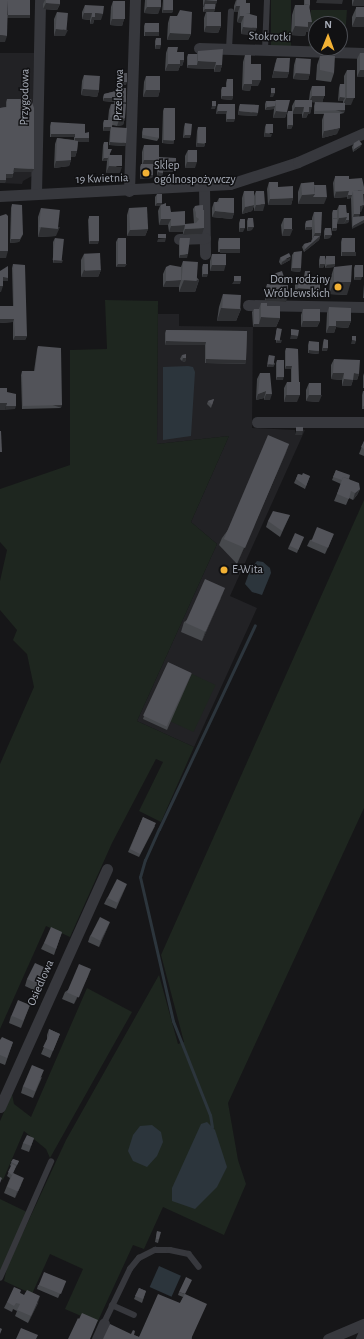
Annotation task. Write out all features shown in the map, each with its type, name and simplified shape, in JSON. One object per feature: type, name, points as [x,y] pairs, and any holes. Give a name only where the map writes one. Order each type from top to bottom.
[{"type":"street","name":"Przygodowa","points":[[36,194],[40,0]]},
{"type":"street","name":"Przelotowa","points":[[129,191],[135,0]]},
{"type":"street","name":"Stokrotki","points":[[199,48],[364,53]]},
{"type":"street","name":"19 Kwietnia","points":[[0,196],[129,191],[230,184],[259,176],[298,162],[364,133]]},
{"type":"street","points":[[204,187],[205,254]]},
{"type":"street","points":[[179,239],[205,238]]},
{"type":"street","points":[[248,305],[364,307]]},
{"type":"street","points":[[257,422],[364,422]]},
{"type":"street","name":"Osiedlowa","points":[[0,1108],[107,869]]},
{"type":"street","points":[[97,1339],[104,1323]]},
{"type":"street","points":[[328,1339],[364,1324]]},
{"type":"street","points":[[361,1339],[364,1332]]},
{"type":"lane","points":[[265,50],[267,0]]},
{"type":"lane","points":[[229,49],[231,12]]},
{"type":"lane","points":[[0,1278],[51,1162]]},
{"type":"lane","points":[[104,1323],[130,1269],[139,1258],[155,1250],[170,1250],[189,1254],[199,1268]]},
{"type":"lane","points":[[112,1306],[134,1315]]},
{"type":"shaded area","points":[[271,0],[291,0],[291,48],[271,48]]},
{"type":"shaded area","points":[[311,10],[347,10],[347,16],[311,16]]},
{"type":"shaded area","points":[[0,53],[34,53],[32,176],[23,181],[22,184],[0,183]]},
{"type":"shaded area","points":[[105,300],[158,301],[157,444],[229,436],[191,522],[217,544],[137,721],[194,747],[161,822],[139,811],[163,762],[156,759],[112,843],[70,937],[46,926],[0,1029],[0,764],[34,687],[27,654],[13,640],[17,630],[0,610],[0,581],[7,550],[0,542],[0,489],[70,465],[70,350],[107,349]]},
{"type":"shaded area","name":"E-Wita","points":[[158,314],[179,314],[179,326],[253,327],[252,428],[295,430],[295,435],[302,435],[302,429],[305,430],[230,596],[257,608],[194,747],[137,721],[217,544],[191,522],[229,436],[157,444]]},
{"type":"shaded area","points":[[163,367],[193,367],[195,372],[191,436],[163,440]]},
{"type":"shaded area","points":[[364,500],[364,808],[228,1103],[238,1160],[246,1184],[224,1235],[163,1207],[144,1249],[133,1245],[97,1323],[65,1309],[83,1269],[50,1254],[32,1294],[4,1281],[7,1267],[66,1140],[159,975],[178,1044],[184,1042],[161,955]]},
{"type":"shaded area","points":[[257,561],[263,562],[270,568],[271,573],[262,595],[252,592],[245,584],[250,570]]},
{"type":"shaded area","points":[[192,674],[216,685],[194,732],[170,721]]},
{"type":"shaded area","points":[[87,988],[132,1012],[50,1158],[46,1149],[24,1131],[3,1180],[0,1179],[0,1121],[12,1094],[14,1104],[31,1117]]},
{"type":"shaded area","points":[[207,1122],[215,1130],[227,1167],[217,1187],[195,1209],[172,1201],[172,1188],[201,1124]]},
{"type":"shaded area","points":[[152,1125],[161,1132],[163,1142],[157,1156],[147,1167],[133,1161],[128,1151],[133,1135],[140,1126]]},
{"type":"shaded area","points":[[0,1199],[27,1212],[0,1272]]},
{"type":"shaded area","points":[[159,1266],[181,1276],[172,1297],[150,1287]]},
{"type":"building","points":[[0,0],[8,0],[7,36],[0,35]]},
{"type":"building","points":[[8,0],[30,0],[30,15],[8,15]]},
{"type":"building","points":[[46,0],[60,0],[60,4],[46,3]]},
{"type":"building","points":[[147,0],[161,0],[161,7],[147,7]]},
{"type":"building","points":[[164,0],[173,0],[173,10],[164,10]]},
{"type":"building","points":[[237,0],[246,0],[246,13],[257,16],[257,28],[243,27],[244,16],[240,16],[240,6],[236,6]]},
{"type":"building","points":[[305,0],[310,0],[310,5],[305,4]]},
{"type":"building","points":[[113,1],[125,1],[125,19],[113,19]]},
{"type":"building","points":[[246,3],[250,3],[250,13],[246,13]]},
{"type":"building","points":[[205,4],[215,4],[215,9],[205,9]]},
{"type":"building","points":[[85,5],[104,6],[103,14],[95,13],[95,17],[92,17],[92,13],[84,13]]},
{"type":"building","points":[[295,5],[309,5],[311,16],[308,16],[308,27],[295,26]]},
{"type":"building","points":[[356,7],[364,7],[364,17],[356,17]]},
{"type":"building","points":[[180,10],[192,12],[191,34],[170,33],[170,16],[177,16]]},
{"type":"building","points":[[57,12],[68,13],[66,30],[56,29]]},
{"type":"building","points":[[207,12],[221,12],[221,26],[207,26]]},
{"type":"building","points":[[145,23],[159,23],[159,32],[145,32]]},
{"type":"building","points":[[156,38],[161,38],[161,45],[156,45]]},
{"type":"building","points":[[168,47],[178,47],[177,52],[184,52],[184,60],[180,60],[180,64],[168,64]]},
{"type":"building","points":[[223,49],[222,65],[216,65],[216,62],[198,61],[198,51]]},
{"type":"building","points":[[360,53],[364,53],[364,70],[360,70]]},
{"type":"building","points":[[188,54],[197,54],[197,65],[188,65]]},
{"type":"building","points":[[245,55],[251,55],[251,64],[261,64],[261,80],[252,80],[252,84],[244,84]]},
{"type":"building","points":[[320,56],[335,56],[334,73],[320,70]]},
{"type":"building","points":[[277,58],[290,58],[289,72],[274,71]]},
{"type":"building","points":[[296,58],[311,59],[310,74],[295,73]]},
{"type":"building","points":[[347,70],[355,70],[355,98],[347,98]]},
{"type":"building","points":[[119,73],[127,73],[127,82],[119,82]]},
{"type":"building","points":[[84,75],[100,76],[99,90],[83,89]]},
{"type":"building","points":[[146,76],[160,76],[160,90],[146,90]]},
{"type":"building","points":[[227,79],[233,79],[233,96],[222,96],[222,87],[227,87]]},
{"type":"building","points":[[340,84],[345,84],[345,97],[340,97]]},
{"type":"building","points":[[312,86],[325,86],[325,96],[312,96]]},
{"type":"building","points":[[117,88],[126,88],[126,102],[116,101]]},
{"type":"building","points":[[271,88],[275,88],[275,93],[271,93]]},
{"type":"building","points":[[116,91],[115,98],[104,98],[104,94]]},
{"type":"building","points":[[7,99],[31,99],[34,108],[34,169],[14,168],[13,174],[6,174],[6,180],[0,180],[0,108],[7,107]]},
{"type":"building","points":[[276,100],[290,100],[287,112],[276,111]]},
{"type":"building","points":[[295,100],[312,100],[312,107],[309,107],[309,112],[304,112],[304,107],[295,107]]},
{"type":"building","points":[[212,101],[216,101],[216,106],[212,106]]},
{"type":"building","points":[[266,101],[276,101],[275,106],[267,107]]},
{"type":"building","points":[[315,102],[345,103],[345,110],[315,111]]},
{"type":"building","points":[[111,104],[126,104],[125,118],[119,120],[110,117]]},
{"type":"building","points":[[218,104],[235,104],[235,119],[227,119],[227,111],[218,111]]},
{"type":"building","points":[[240,104],[259,105],[258,113],[239,111]]},
{"type":"building","points":[[164,108],[175,108],[175,140],[164,140]]},
{"type":"building","points":[[288,111],[293,111],[293,125],[288,125]]},
{"type":"building","points":[[324,113],[340,113],[340,128],[324,131]]},
{"type":"building","points":[[104,120],[113,120],[112,127],[127,128],[126,143],[110,142],[111,127],[104,127]]},
{"type":"building","points":[[51,122],[85,124],[85,133],[89,132],[89,138],[75,138],[75,134],[51,134]]},
{"type":"building","points":[[185,123],[192,124],[191,135],[185,135]]},
{"type":"building","points":[[266,124],[273,124],[273,133],[266,133]]},
{"type":"building","points":[[198,127],[206,127],[206,143],[198,143]]},
{"type":"building","points":[[143,128],[159,128],[159,138],[143,135]]},
{"type":"building","points":[[57,138],[78,141],[77,151],[71,151],[71,160],[56,161]]},
{"type":"building","points":[[359,140],[362,144],[354,149],[354,143]]},
{"type":"building","points":[[104,142],[108,142],[108,149],[112,149],[108,158],[104,158]]},
{"type":"building","points":[[144,145],[159,145],[159,160],[144,160]]},
{"type":"building","points":[[188,150],[197,150],[197,162],[188,162]]},
{"type":"building","points":[[109,155],[122,155],[122,166],[109,166]]},
{"type":"building","points":[[159,157],[176,158],[176,169],[163,169],[163,173],[158,172]]},
{"type":"building","points":[[141,164],[153,164],[153,175],[141,175]]},
{"type":"building","points":[[335,176],[349,176],[349,191],[335,191]]},
{"type":"building","points":[[362,178],[364,194],[363,190],[353,191],[352,195],[348,195],[349,179]]},
{"type":"building","points":[[269,182],[278,182],[278,187],[293,186],[293,198],[270,199]]},
{"type":"building","points":[[314,182],[315,194],[302,195],[301,183]]},
{"type":"building","points":[[314,185],[326,185],[327,197],[313,197],[315,194]]},
{"type":"building","points":[[363,190],[364,205],[360,206],[360,214],[354,214],[353,191]]},
{"type":"building","points":[[244,191],[254,191],[254,205],[245,207]]},
{"type":"building","points":[[256,191],[264,191],[265,204],[256,205]]},
{"type":"building","points":[[157,194],[162,194],[162,203],[157,203]]},
{"type":"building","points":[[219,198],[234,198],[234,213],[215,211],[214,202],[219,202]]},
{"type":"building","points":[[166,203],[166,206],[170,206],[171,212],[185,211],[185,225],[171,226],[171,219],[161,219],[161,205]]},
{"type":"building","points":[[12,204],[22,205],[23,234],[20,239],[11,239]]},
{"type":"building","points":[[203,205],[203,210],[196,210],[195,213],[195,206]]},
{"type":"building","points":[[339,205],[346,205],[347,217],[339,218]]},
{"type":"building","points":[[147,207],[148,229],[130,230],[129,208]]},
{"type":"building","points":[[41,208],[60,210],[58,229],[39,227]]},
{"type":"building","points":[[196,210],[204,210],[204,228],[185,229],[185,224],[196,223],[199,219],[196,217]]},
{"type":"building","points":[[333,210],[337,210],[337,218],[333,218]]},
{"type":"building","points":[[314,212],[322,212],[321,233],[315,233]]},
{"type":"building","points":[[347,213],[349,213],[349,220],[346,220]]},
{"type":"building","points":[[6,214],[8,216],[8,251],[0,251],[0,216]]},
{"type":"building","points":[[89,216],[99,216],[99,241],[89,241]]},
{"type":"building","points":[[364,216],[364,220],[353,226],[353,217]]},
{"type":"building","points":[[248,218],[253,218],[254,227],[248,227]]},
{"type":"building","points":[[284,218],[292,218],[292,229],[284,229]]},
{"type":"building","points":[[240,219],[245,219],[245,228],[240,228]]},
{"type":"building","points":[[333,219],[337,219],[337,228],[333,228]]},
{"type":"building","points":[[312,220],[312,227],[306,227],[306,221]]},
{"type":"building","points":[[325,228],[331,228],[332,235],[325,235]]},
{"type":"building","points":[[158,234],[166,234],[166,238],[158,238]]},
{"type":"building","points":[[314,236],[320,236],[305,249],[304,244],[311,242]]},
{"type":"building","points":[[55,238],[64,239],[62,261],[53,260]]},
{"type":"building","points":[[118,238],[126,238],[126,264],[118,264]]},
{"type":"building","points":[[180,238],[190,238],[188,254],[180,255]]},
{"type":"building","points":[[219,238],[240,238],[240,249],[219,249]]},
{"type":"building","points":[[342,238],[355,238],[355,252],[342,252]]},
{"type":"building","points":[[302,251],[301,268],[292,268],[294,252]]},
{"type":"building","points":[[100,253],[101,270],[85,271],[84,254]]},
{"type":"building","points":[[289,253],[291,257],[282,261],[280,258]]},
{"type":"building","points":[[212,254],[226,254],[226,265],[212,265]]},
{"type":"building","points":[[320,256],[325,256],[325,264],[320,264]]},
{"type":"building","points":[[326,256],[335,256],[335,264],[326,264]]},
{"type":"building","points":[[183,261],[198,262],[197,281],[182,280]]},
{"type":"building","points":[[13,264],[25,265],[27,336],[15,336],[14,319],[0,319],[0,306],[14,306]]},
{"type":"building","points":[[203,264],[208,264],[208,274],[203,274]]},
{"type":"building","points":[[170,265],[181,267],[181,280],[166,281],[166,267]]},
{"type":"building","points":[[352,265],[351,282],[334,282],[334,267]]},
{"type":"building","points":[[355,265],[363,265],[363,277],[355,277]]},
{"type":"building","points":[[8,266],[8,278],[0,277],[0,271]]},
{"type":"building","points":[[282,271],[284,277],[277,279],[275,273]]},
{"type":"building","points":[[305,271],[310,271],[310,289],[298,288],[299,276],[305,276]]},
{"type":"building","points":[[234,276],[241,276],[241,281],[234,281]]},
{"type":"building","points":[[0,277],[3,277],[3,286],[0,286]]},
{"type":"building","points":[[310,279],[320,279],[320,292],[309,292]]},
{"type":"building","points":[[267,284],[288,285],[287,296],[266,295]]},
{"type":"building","points":[[223,294],[241,295],[240,309],[222,308]]},
{"type":"building","points":[[261,303],[267,303],[267,306],[280,306],[280,318],[261,317]]},
{"type":"building","points":[[329,307],[351,308],[351,321],[336,321],[336,326],[329,326]]},
{"type":"building","points":[[254,309],[259,309],[259,324],[254,324]]},
{"type":"building","points":[[303,309],[320,309],[320,321],[303,321]]},
{"type":"building","points":[[277,328],[282,329],[280,341],[275,340]]},
{"type":"building","points":[[291,329],[299,330],[298,336],[291,335]]},
{"type":"building","points":[[166,330],[247,331],[246,360],[206,359],[206,342],[166,341]]},
{"type":"building","points":[[352,336],[356,336],[356,341],[352,340]]},
{"type":"building","points":[[324,339],[328,340],[328,348],[323,348]]},
{"type":"building","points":[[309,341],[319,342],[319,351],[309,350]]},
{"type":"building","points":[[38,346],[61,348],[62,405],[23,406],[22,371],[35,371]]},
{"type":"building","points":[[286,348],[298,349],[299,382],[292,382],[292,366],[286,366]]},
{"type":"building","points":[[186,354],[186,358],[183,358],[182,355]]},
{"type":"building","points":[[269,355],[275,356],[274,365],[268,364]]},
{"type":"building","points":[[334,359],[360,360],[359,374],[354,373],[353,380],[344,379],[344,373],[333,373]]},
{"type":"building","points":[[277,360],[284,360],[284,377],[277,377]]},
{"type":"building","points":[[260,373],[270,373],[272,394],[266,394],[266,391],[258,394]]},
{"type":"building","points":[[287,382],[300,382],[300,395],[287,395]]},
{"type":"building","points":[[309,383],[321,383],[321,395],[309,395]]},
{"type":"building","points":[[0,388],[7,388],[7,403],[0,403]]},
{"type":"building","points":[[364,391],[364,406],[363,406]]},
{"type":"building","points":[[7,392],[16,394],[16,406],[6,406]]},
{"type":"building","points":[[214,399],[212,405],[208,401]]},
{"type":"building","points":[[296,427],[303,427],[303,431],[296,431]]},
{"type":"building","points":[[1,431],[2,452],[0,452]]},
{"type":"building","points":[[268,435],[289,444],[245,548],[224,539]]},
{"type":"building","points":[[364,441],[364,449],[361,447]]},
{"type":"building","points":[[336,470],[350,475],[349,479],[343,477],[342,480],[333,477]]},
{"type":"building","points":[[303,473],[310,476],[306,486],[296,479],[298,474],[302,475]]},
{"type":"building","points":[[343,477],[359,483],[360,489],[355,493],[351,491],[349,499],[337,494]]},
{"type":"building","points":[[273,511],[290,515],[282,531],[268,521]]},
{"type":"building","points":[[317,527],[334,534],[328,548],[311,541]]},
{"type":"building","points":[[295,533],[304,537],[298,550],[289,546]]},
{"type":"building","points":[[205,579],[225,588],[206,632],[185,623]]},
{"type":"building","points":[[168,662],[192,673],[167,726],[143,715]]},
{"type":"building","points":[[143,817],[156,823],[140,854],[130,849]]},
{"type":"building","points":[[117,879],[127,884],[117,903],[107,898]]},
{"type":"building","points":[[100,917],[110,922],[100,941],[90,936]]},
{"type":"building","points":[[51,927],[62,932],[56,949],[44,943]]},
{"type":"building","points":[[35,963],[46,968],[40,985],[27,979]]},
{"type":"building","points":[[79,964],[91,969],[79,998],[67,993]]},
{"type":"building","points":[[18,1000],[30,1005],[23,1021],[11,1016]]},
{"type":"building","points":[[49,1029],[60,1034],[53,1051],[43,1047],[49,1035]]},
{"type":"building","points":[[2,1037],[13,1042],[7,1058],[0,1055],[0,1040]]},
{"type":"building","points":[[32,1065],[44,1070],[35,1091],[23,1086]]},
{"type":"building","points":[[27,1135],[34,1138],[31,1146],[23,1143]]},
{"type":"building","points":[[13,1159],[19,1161],[17,1165],[11,1162]]},
{"type":"building","points":[[12,1164],[16,1166],[12,1175],[8,1172]]},
{"type":"building","points":[[13,1173],[24,1178],[18,1192],[7,1187]]},
{"type":"building","points":[[157,1231],[161,1232],[159,1239],[156,1239]]},
{"type":"building","points":[[44,1272],[66,1281],[61,1294],[39,1285]]},
{"type":"building","points":[[186,1277],[192,1280],[185,1294],[179,1292]]},
{"type":"building","points":[[14,1287],[21,1290],[20,1293],[24,1295],[27,1290],[40,1296],[31,1316],[17,1310],[20,1304],[16,1303],[14,1306],[7,1302]]},
{"type":"building","points":[[139,1288],[146,1291],[143,1299],[135,1296]]},
{"type":"building","points":[[158,1294],[180,1303],[185,1294],[207,1304],[191,1339],[103,1339],[110,1324],[131,1334],[133,1330],[135,1331],[134,1335],[139,1337]]},
{"type":"building","points":[[82,1313],[98,1320],[90,1339],[68,1339],[78,1318],[79,1319]]},
{"type":"building","points":[[21,1328],[38,1335],[36,1339],[16,1339]]},
{"type":"waterway","points":[[212,1127],[210,1115],[173,1021],[140,877],[145,860],[159,829],[255,625]]},
{"type":"place","name":"Sklep ogólnospożywczy","points":[[146,173]]},
{"type":"place","name":"Dom rodziny Wróblewskich","points":[[338,287]]},
{"type":"place","name":"E-Wita","points":[[224,570]]}]
